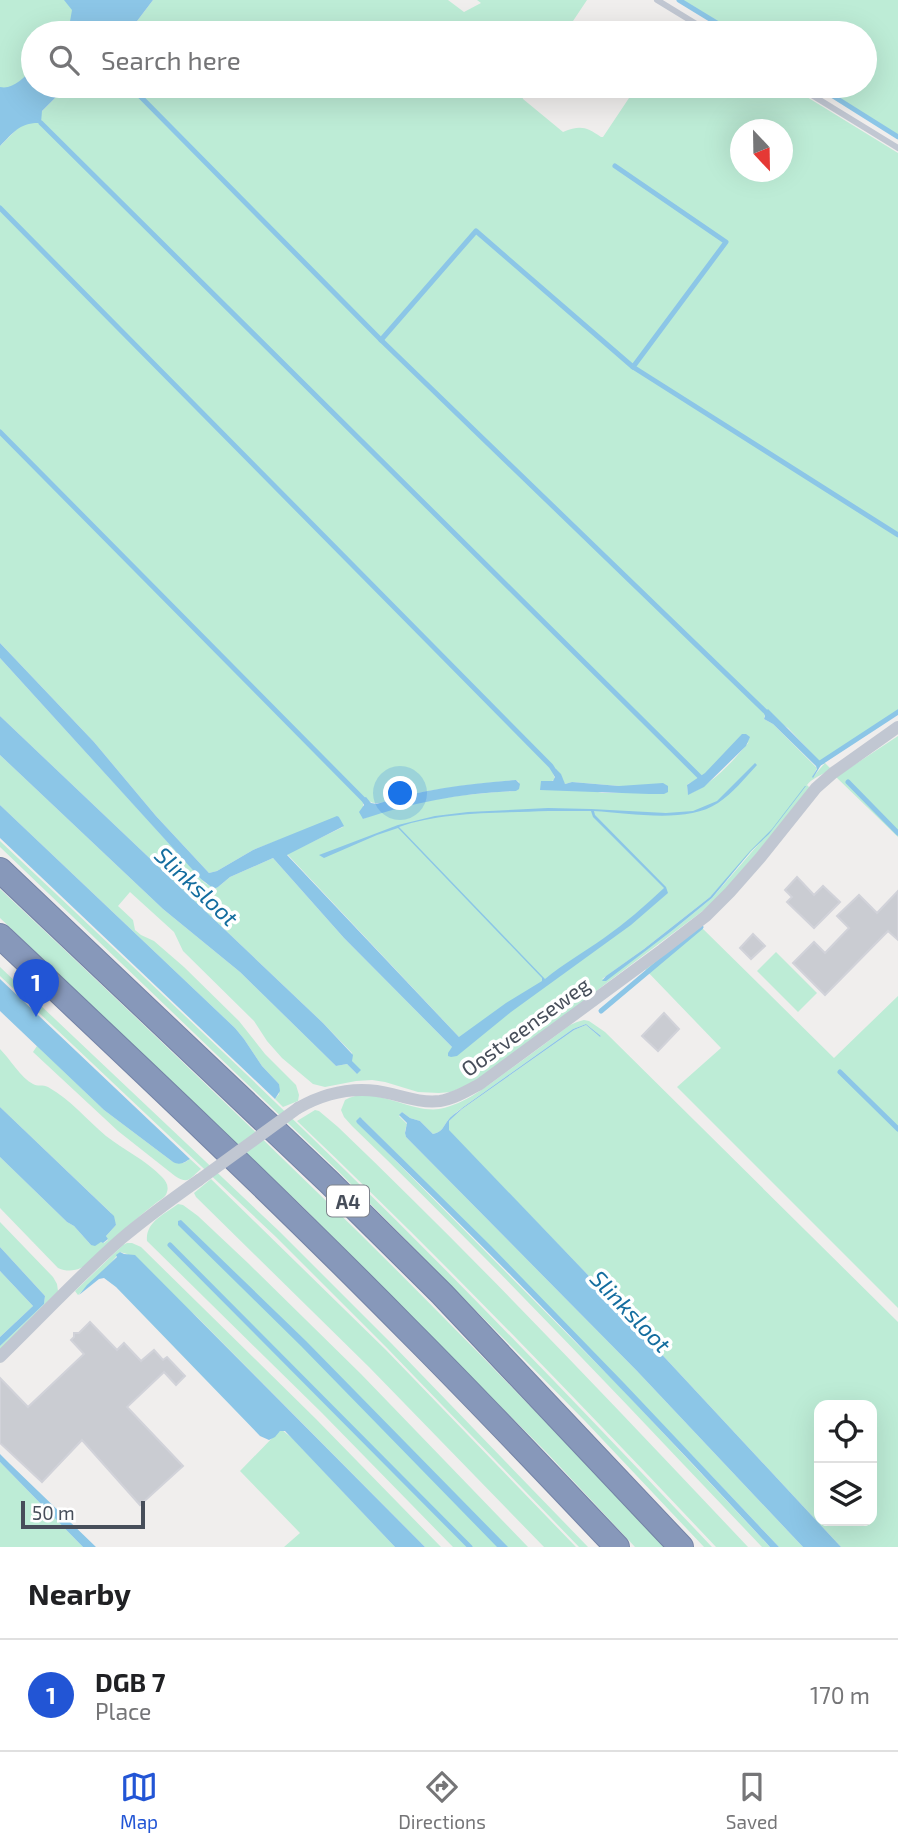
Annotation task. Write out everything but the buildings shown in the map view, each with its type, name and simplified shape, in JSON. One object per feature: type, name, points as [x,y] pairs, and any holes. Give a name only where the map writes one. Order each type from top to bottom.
[{"type":"highway","name":"A4","points":[[0,870],[224,1081],[442,1294],[681,1547]]},
{"type":"highway","name":"A4","points":[[0,936],[296,1218],[617,1547]]},
{"type":"street","name":"Oostveenseweg","points":[[0,1357],[118,1242],[298,1108],[329,1094],[360,1089],[420,1101],[441,1101],[480,1084],[706,916],[760,858],[816,788],[832,773],[898,727]]},
{"type":"lane","points":[[657,0],[691,21]]},
{"type":"lane","points":[[817,98],[898,148]]},
{"type":"green space","points":[[0,0],[114,0],[94,21],[21,21],[21,95],[0,117]]},
{"type":"green space","points":[[153,0],[448,0],[464,12],[481,3],[477,0],[587,0],[573,21],[137,21]]},
{"type":"green space","points":[[680,0],[898,0],[898,139],[833,98],[877,98],[877,21],[713,21]]},
{"type":"green space","points":[[55,98],[523,98],[563,132],[583,128],[603,137],[629,98],[809,98],[898,153],[898,713],[820,762],[788,728],[765,714],[764,719],[773,724],[817,768],[812,778],[825,763],[831,769],[807,785],[811,789],[716,901],[543,1033],[474,1082],[451,1092],[418,1092],[372,1080],[325,1087],[313,1084],[282,1058],[254,1021],[183,951],[174,932],[130,892],[118,906],[133,920],[135,930],[154,941],[184,967],[239,1021],[265,1054],[296,1085],[298,1101],[283,1107],[275,1099],[279,1094],[279,1084],[262,1066],[235,1028],[0,805],[0,755],[163,909],[240,972],[336,1066],[347,1064],[357,1074],[352,1053],[0,716],[0,658],[205,883],[214,888],[218,887],[230,877],[273,858],[344,938],[452,1047],[459,1037],[287,854],[343,827],[339,817],[253,850],[209,873],[156,816],[94,742],[0,643],[0,146],[20,126],[31,122]],"holes":[[[749,742],[713,779],[688,794],[688,784]],[[553,773],[565,784],[572,782],[619,786],[666,793],[602,793],[552,781],[555,779]],[[516,780],[519,782],[516,791],[438,799],[363,819],[363,803],[369,801],[380,803],[429,791]],[[769,832],[712,898],[608,978],[602,979],[710,897]]]},
{"type":"green space","points":[[898,736],[898,837],[836,777]]},
{"type":"green space","points":[[0,841],[391,1215],[712,1547],[704,1547],[585,1421],[339,1172],[0,847]]},
{"type":"green space","points":[[0,889],[361,1235],[664,1547],[635,1547],[549,1455],[304,1208],[0,918]]},
{"type":"green space","points":[[699,925],[834,1058],[898,996],[898,1308],[677,1087],[721,1048],[644,968]]},
{"type":"green space","points":[[776,952],[817,993],[798,1012],[757,971]]},
{"type":"green space","points":[[0,967],[280,1232],[588,1547],[579,1547],[276,1237],[0,976]]},
{"type":"green space","points":[[589,1021],[605,1032],[898,1322],[898,1547],[841,1547],[821,1526],[877,1526],[877,1400],[814,1400],[814,1518],[587,1274],[448,1130],[449,1121],[462,1109],[574,1030],[586,1025],[601,1036],[586,1024],[573,1029],[462,1108],[436,1133],[433,1134],[420,1121],[402,1112],[399,1116],[407,1124],[406,1137],[637,1371],[803,1547],[779,1547],[468,1225],[362,1119],[356,1121],[620,1387],[770,1547],[762,1547],[508,1282],[352,1126],[341,1110],[345,1100],[367,1095],[428,1109],[449,1107],[476,1093],[570,1025]]},
{"type":"green space","points":[[37,1046],[104,1110],[173,1162],[184,1163],[190,1159],[201,1169],[186,1180],[175,1176],[118,1131],[33,1052]]},
{"type":"green space","points":[[0,1049],[29,1081],[48,1087],[64,1097],[106,1136],[156,1171],[167,1184],[168,1190],[164,1197],[81,1268],[58,1268],[0,1208],[0,1157],[91,1245],[108,1240],[106,1236],[116,1225],[111,1213],[0,1107]]},
{"type":"green space","points":[[315,1110],[338,1127],[443,1230],[597,1387],[748,1547],[716,1547],[509,1331],[297,1121]]},
{"type":"green space","points":[[211,1179],[386,1350],[576,1547],[544,1547],[369,1367],[196,1197],[194,1193]]},
{"type":"green space","points":[[178,1204],[198,1216],[249,1264],[361,1374],[528,1547],[453,1547],[322,1413],[147,1241],[147,1234],[153,1224]]},
{"type":"green space","points":[[0,1222],[53,1277],[58,1291],[0,1350],[0,1346],[44,1304],[45,1296],[0,1247]]},
{"type":"green space","points":[[127,1243],[141,1247],[316,1419],[441,1547],[425,1547],[197,1317],[127,1254],[120,1252],[78,1295],[75,1291]]},
{"type":"green space","points":[[0,1271],[33,1306],[0,1337]]},
{"type":"green space","points":[[282,1430],[395,1547],[284,1547],[300,1533],[240,1471]]},
{"type":"green space","points":[[0,1462],[83,1547],[0,1547]]},
{"type":"water","points":[[64,0],[153,0],[137,21],[70,21],[72,10]]},
{"type":"water","points":[[21,80],[21,98],[55,98],[42,111],[41,123],[22,126],[0,146],[0,87],[14,85]]},
{"type":"water","points":[[0,643],[94,742],[156,816],[209,873],[253,850],[339,817],[344,826],[287,855],[459,1037],[542,981],[542,978],[398,828],[324,858],[319,855],[398,825],[435,816],[468,812],[548,808],[666,813],[693,811],[717,801],[755,763],[757,765],[718,803],[691,813],[658,816],[594,811],[666,887],[668,893],[631,925],[511,1012],[457,1056],[451,1057],[448,1053],[452,1047],[344,938],[273,858],[230,877],[214,889],[201,879],[0,658]],"holes":[[[591,811],[593,817],[664,888],[620,926],[545,979],[399,827],[434,818],[472,814]]]},
{"type":"water","points":[[768,709],[825,763],[813,778],[816,766],[773,724],[764,719],[764,713]]},
{"type":"water","points":[[0,716],[323,1023],[353,1055],[352,1061],[361,1070],[357,1074],[347,1064],[336,1066],[240,972],[163,909],[0,755]]},
{"type":"water","points":[[742,734],[750,737],[746,746],[704,787],[688,795],[687,785],[705,773]]},
{"type":"water","points":[[556,769],[565,784],[572,782],[619,786],[663,783],[668,786],[668,792],[649,794],[540,790],[541,781],[553,781]]},
{"type":"water","points":[[516,780],[520,784],[516,791],[439,799],[363,819],[359,812],[364,805],[361,799],[366,797],[371,803],[377,804],[428,791]]},
{"type":"water","points":[[805,786],[769,834],[751,851],[712,898],[606,981],[602,981],[710,897],[750,851],[772,829]]},
{"type":"water","points":[[0,805],[235,1028],[262,1066],[279,1084],[280,1091],[275,1099],[0,838]]},
{"type":"water","points":[[0,979],[190,1159],[180,1164],[173,1162],[104,1110],[0,1011]]},
{"type":"water","points":[[586,1024],[601,1036],[586,1025],[574,1030],[462,1109],[449,1121],[449,1130],[814,1518],[814,1526],[821,1526],[841,1547],[803,1547],[637,1371],[406,1137],[407,1123],[399,1115],[402,1112],[420,1121],[433,1134],[436,1133],[462,1108],[573,1029]]},
{"type":"water","points":[[0,1107],[114,1216],[116,1225],[103,1243],[91,1245],[0,1157]]},
{"type":"water","points":[[360,1117],[491,1246],[779,1547],[770,1547],[566,1332],[357,1123]]},
{"type":"water","points":[[181,1220],[306,1341],[508,1547],[497,1547],[301,1346],[178,1225]]},
{"type":"water","points":[[0,1247],[45,1296],[44,1304],[0,1346],[0,1337],[33,1306],[0,1271]]},
{"type":"water","points":[[120,1252],[135,1255],[425,1547],[395,1547],[285,1431],[280,1431],[269,1440],[260,1436],[116,1287],[104,1278],[79,1295]]},
{"type":"water","points":[[0,1454],[96,1547],[83,1547],[0,1462]]},
{"type":"waterway","points":[[679,0],[713,21]]},
{"type":"waterway","points":[[142,98],[381,340],[769,715]]},
{"type":"waterway","points":[[836,98],[898,137]]},
{"type":"waterway","points":[[41,123],[703,780]]},
{"type":"waterway","points":[[381,340],[476,231],[633,367],[726,242],[615,166]]},
{"type":"waterway","points":[[0,208],[551,766],[558,777]]},
{"type":"waterway","points":[[633,367],[898,535]]},
{"type":"waterway","points":[[0,432],[366,802]]},
{"type":"waterway","points":[[820,763],[898,712]]},
{"type":"waterway","points":[[848,782],[898,833]]},
{"type":"waterway","points":[[601,1011],[701,927]]},
{"type":"waterway","points":[[840,1072],[898,1129]]},
{"type":"waterway","points":[[170,1245],[470,1547]]},
{"type":"place","name":"DGB 7","points":[[36,1017]]},
{"type":"water label","name":"Slinksloot","points":[[197,886]]},
{"type":"water label","name":"Slinksloot","points":[[631,1311]]}]
